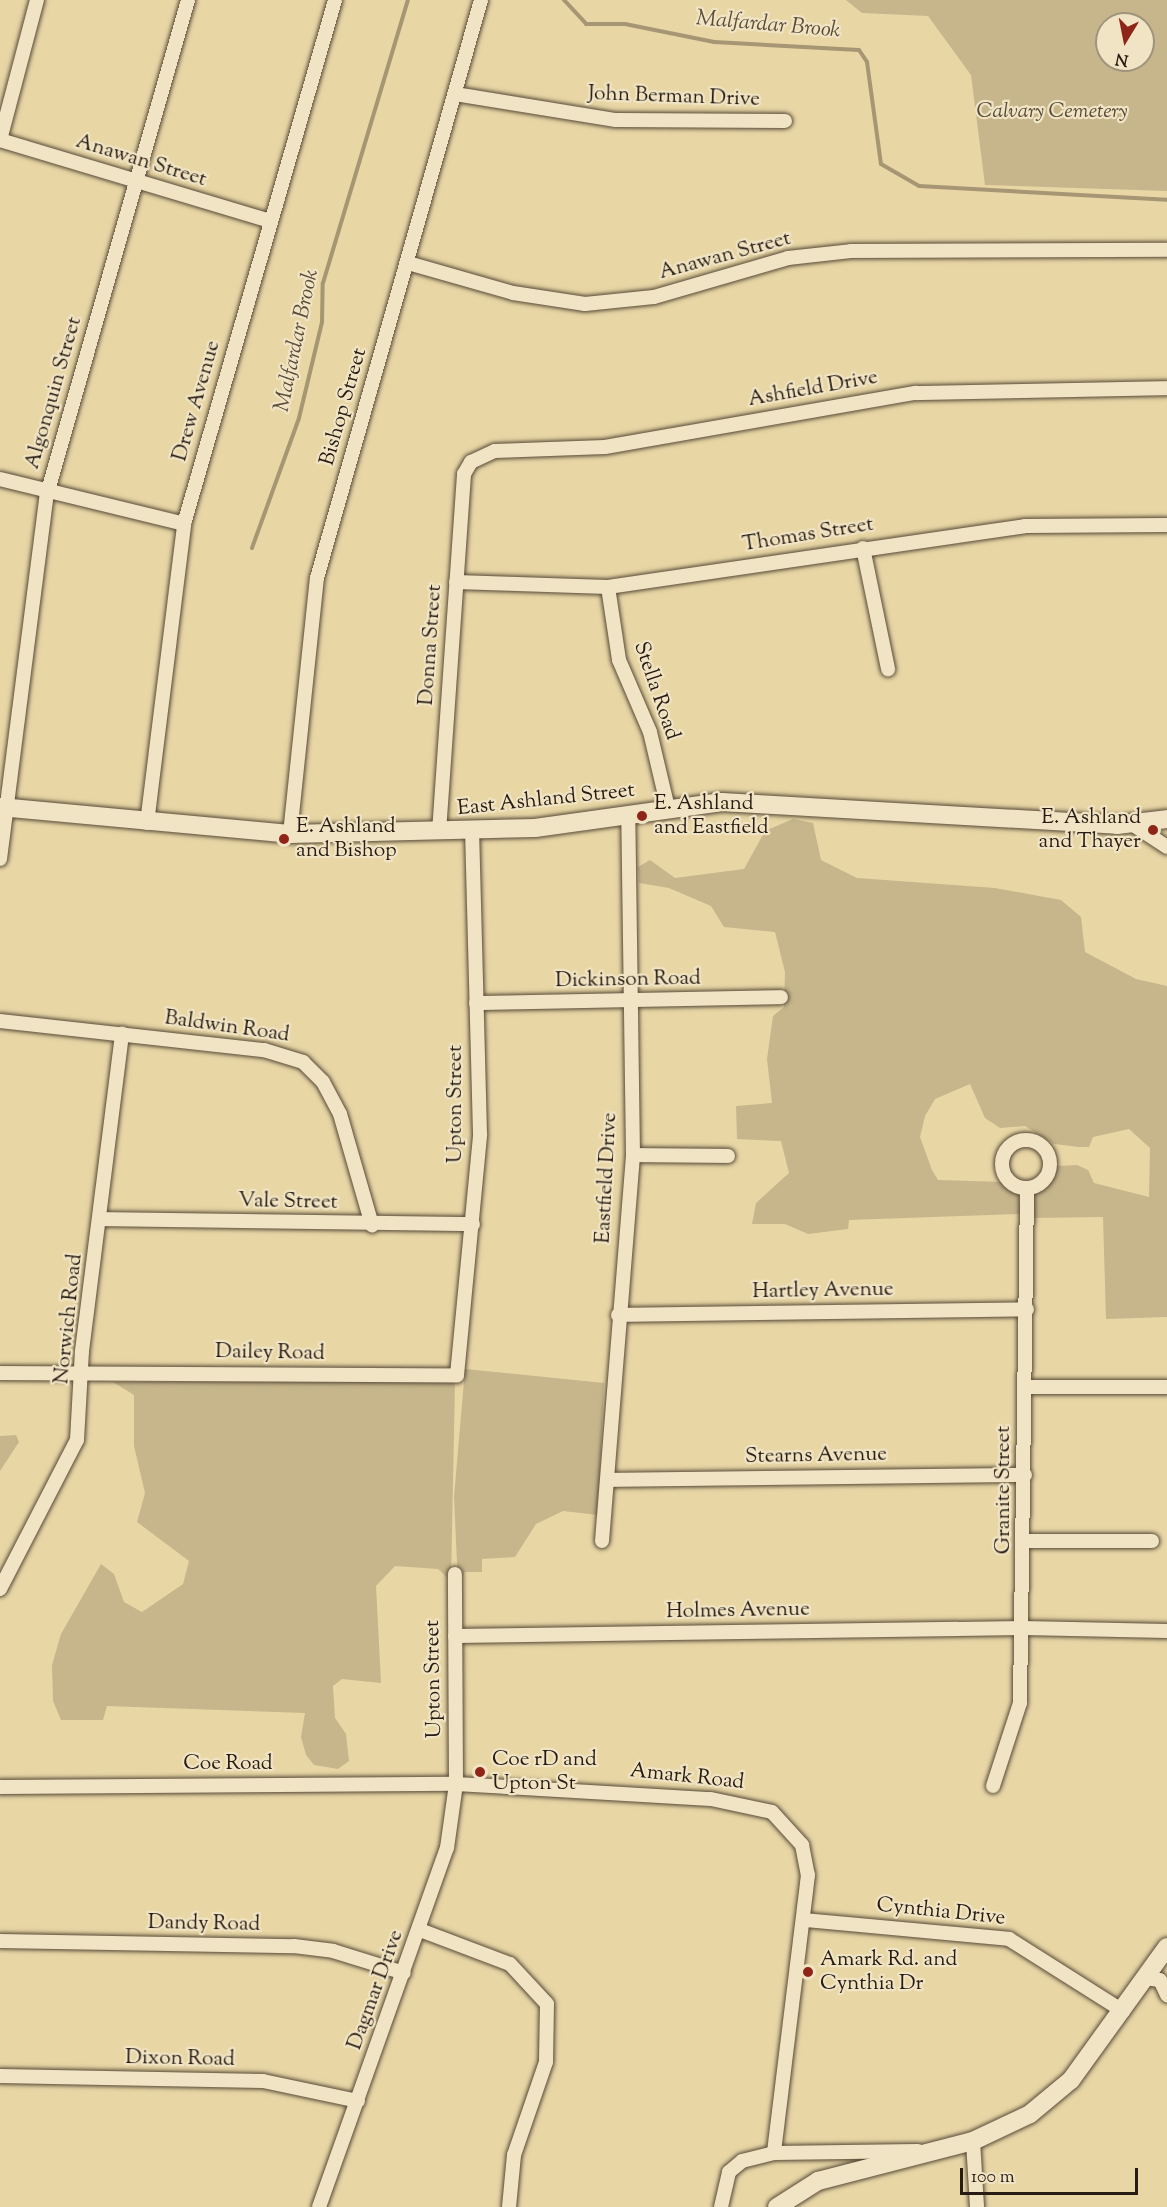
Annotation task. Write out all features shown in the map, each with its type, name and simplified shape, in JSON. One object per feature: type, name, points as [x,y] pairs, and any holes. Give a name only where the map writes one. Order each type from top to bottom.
[{"type":"main road","name":"East Ashland Street","points":[[3,807],[147,823],[290,834],[472,832],[628,817],[668,808],[780,801],[1132,824],[1167,819]]},
{"type":"main road","points":[[777,2207],[818,2181],[918,2151],[973,2141],[1030,2114],[1071,2080],[1167,1947]]},
{"type":"street","points":[[0,140],[37,0]]},
{"type":"street","name":"Algonquin Street","points":[[0,859],[3,807],[47,494],[188,0]]},
{"type":"street","name":"Drew Avenue","points":[[147,823],[184,524],[335,0]]},
{"type":"street","name":"Bishop Street","points":[[290,834],[317,578],[481,0]]},
{"type":"street","name":"John Berman Drive","points":[[455,94],[616,120],[785,121]]},
{"type":"street","name":"Anawan Street","points":[[0,140],[270,221]]},
{"type":"street","name":"Anawan Street","points":[[408,263],[524,296],[597,304],[654,297],[788,258],[851,251],[1167,250]]},
{"type":"street","name":"Ashfield Drive","points":[[471,462],[495,451],[605,447],[916,393],[1167,388]]},
{"type":"street","name":"Donna Street","points":[[440,832],[464,474],[471,462]]},
{"type":"street","points":[[0,479],[47,494],[184,524]]},
{"type":"street","name":"Thomas Street","points":[[456,582],[608,587],[1025,526],[1167,525]]},
{"type":"street","points":[[863,548],[888,669]]},
{"type":"street","name":"Stella Road","points":[[608,587],[619,660],[650,732],[668,808]]},
{"type":"street","name":"Eastfield Drive","points":[[602,1541],[618,1316],[633,1155],[633,1001],[628,817]]},
{"type":"street","points":[[1132,824],[1167,847]]},
{"type":"street","name":"Upton Street","points":[[457,1375],[480,1134],[472,832]]},
{"type":"street","name":"Dickinson Road","points":[[476,1003],[781,997]]},
{"type":"street","name":"Baldwin Road","points":[[0,1021],[264,1050],[303,1062],[323,1082],[340,1114],[372,1225]]},
{"type":"street","name":"Norwich Road","points":[[0,1589],[70,1461],[81,1418],[82,1377],[122,1034]]},
{"type":"street","points":[[633,1155],[728,1156]]},
{"type":"street","name":"Granite Street","points":[[993,1786],[1020,1704],[1026,1541],[1024,1475],[1027,1188]]},
{"type":"street","name":"Vale Street","points":[[102,1219],[372,1225],[473,1224]]},
{"type":"street","name":"Hartley Avenue","points":[[618,1316],[1027,1309]]},
{"type":"street","name":"Dailey Road","points":[[0,1373],[82,1377],[457,1375]]},
{"type":"street","points":[[1025,1387],[1167,1387]]},
{"type":"street","name":"Stearns Avenue","points":[[608,1480],[1024,1475]]},
{"type":"street","points":[[1026,1541],[1152,1541]]},
{"type":"street","name":"Upton Street","points":[[455,1574],[456,1784]]},
{"type":"street","name":"Holmes Avenue","points":[[454,1636],[1023,1628],[1167,1631]]},
{"type":"street","name":"Coe Road","points":[[0,1787],[456,1784]]},
{"type":"street","name":"Amark Road","points":[[456,1784],[711,1799],[772,1812],[802,1845],[808,1875],[805,1920],[774,2153]]},
{"type":"street","name":"Dagmar Drive","points":[[320,2207],[420,1930],[447,1848],[456,1784]]},
{"type":"street","name":"Cynthia Drive","points":[[805,1920],[1009,1939],[1123,2011]]},
{"type":"street","points":[[420,1930],[510,1964],[547,2004],[546,2062],[514,2155],[509,2207]]},
{"type":"street","name":"Dandy Road","points":[[0,1941],[294,1946],[333,1951],[404,1973]]},
{"type":"street","points":[[1145,1978],[1160,1980],[1167,1995]]},
{"type":"street","name":"Dixon Road","points":[[0,2076],[263,2081],[358,2101]]},
{"type":"street","points":[[973,2141],[977,2207]]},
{"type":"street","points":[[721,2207],[729,2172],[742,2161],[774,2153],[918,2151]]},
{"type":"green space","name":"Calvary Cemetery","points":[[846,0],[1167,0],[1167,191],[985,185],[971,75],[928,16],[862,13]]},
{"type":"green space","points":[[793,819],[813,823],[821,860],[857,878],[995,888],[1061,900],[1081,917],[1085,952],[1136,979],[1167,986],[1167,1317],[1106,1319],[1103,1217],[1031,1218],[1033,1197],[1058,1166],[1077,1165],[1088,1170],[1094,1183],[1149,1197],[1150,1148],[1129,1129],[1093,1137],[1089,1147],[1079,1147],[1054,1144],[1025,1126],[1000,1128],[985,1118],[970,1084],[935,1099],[925,1116],[920,1137],[932,1170],[938,1180],[1005,1182],[1018,1191],[1021,1214],[849,1220],[848,1229],[808,1234],[785,1224],[752,1224],[756,1203],[789,1173],[781,1141],[737,1139],[736,1106],[772,1103],[767,1059],[773,1016],[784,1007],[785,972],[775,932],[724,927],[711,906],[669,888],[639,883],[638,867],[650,860],[675,878],[744,869],[765,831]]},
{"type":"green space","points":[[465,1369],[604,1383],[598,1515],[563,1511],[536,1524],[515,1557],[482,1559],[482,1572],[465,1572],[458,1584],[454,1497]]},
{"type":"green space","points":[[113,1382],[455,1382],[451,1581],[438,1569],[395,1566],[376,1586],[381,1683],[342,1679],[333,1686],[335,1718],[346,1734],[349,1761],[338,1769],[314,1765],[306,1755],[301,1737],[305,1713],[107,1706],[103,1720],[61,1720],[53,1701],[52,1665],[61,1634],[101,1564],[114,1574],[124,1602],[142,1612],[183,1584],[189,1561],[137,1522],[145,1493],[134,1446],[134,1395]]},
{"type":"green space","points":[[16,1435],[19,1442],[0,1471],[0,1436]]},
{"type":"waterway","name":"Malfardar Brook","points":[[252,548],[299,418],[322,322],[323,283],[408,0]]},
{"type":"waterway","name":"Malfardar Brook","points":[[564,0],[586,24],[625,24],[714,42],[859,50],[867,62],[881,164],[919,186],[1167,200]]},
{"type":"place","name":"E. Ashland and Eastfield","points":[[642,816]]},
{"type":"place","name":"E. Ashland and Thayer","points":[[1153,830]]},
{"type":"place","name":"E. Ashland and Bishop","points":[[284,839]]},
{"type":"place","name":"Coe rD and Upton St","points":[[480,1772]]},
{"type":"place","name":"Amark Rd. and Cynthia Dr","points":[[808,1972]]}]
